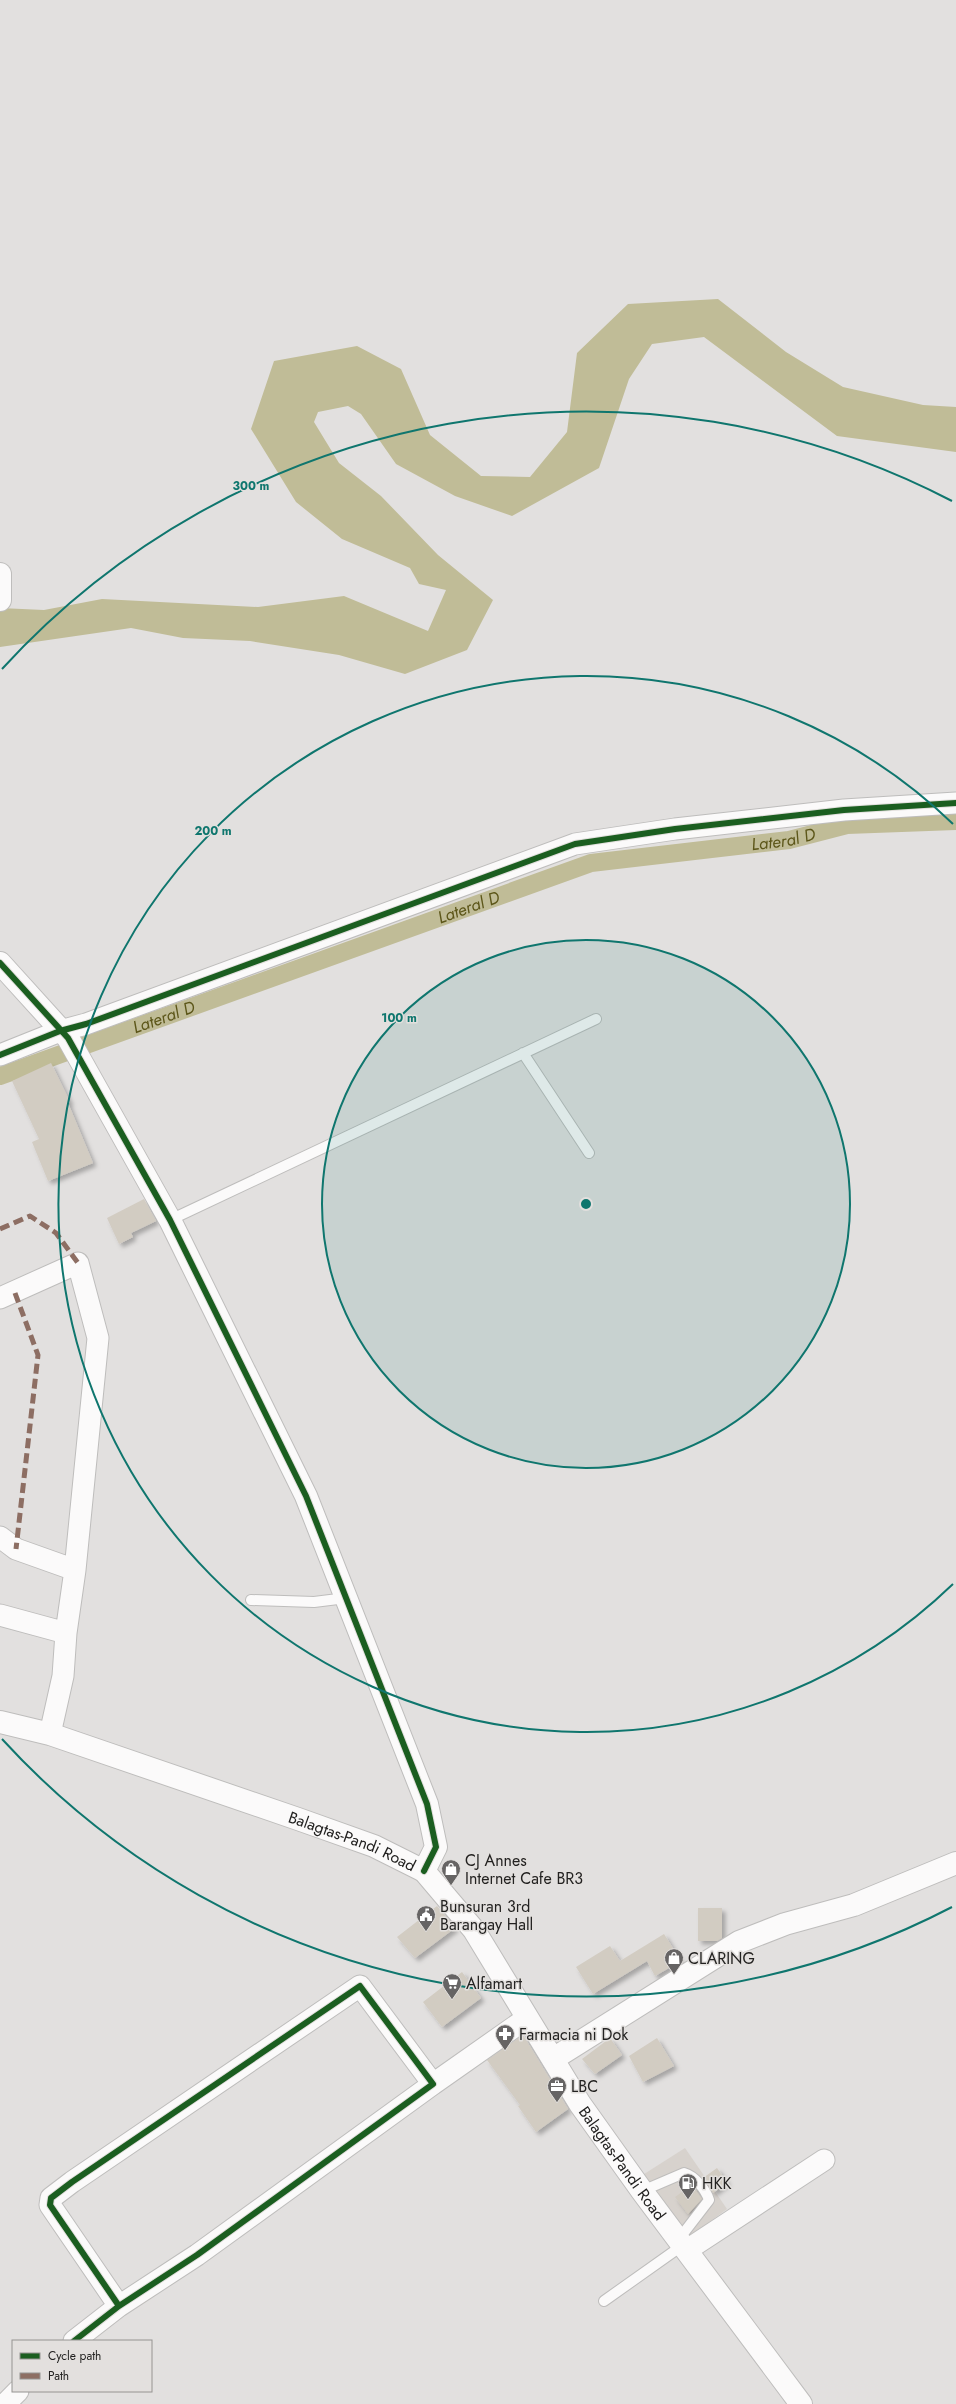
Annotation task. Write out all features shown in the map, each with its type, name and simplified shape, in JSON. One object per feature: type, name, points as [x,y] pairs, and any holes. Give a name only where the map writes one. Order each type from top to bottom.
[{"type":"street","points":[[0,574],[0,600]]},
{"type":"street","points":[[0,1055],[68,1042],[94,1021],[575,844],[675,829],[844,810],[956,803]]},
{"type":"street","points":[[0,963],[68,1042],[170,1220],[306,1496],[427,1804],[436,1847],[424,1871]]},
{"type":"street","points":[[0,1298],[78,1263],[98,1338],[75,1570],[66,1633],[63,1676],[50,1734]]},
{"type":"street","points":[[0,1537],[16,1549],[75,1570]]},
{"type":"street","points":[[0,1615],[66,1633]]},
{"type":"street","name":"Balagtas-Pandi Road","points":[[0,1722],[50,1734],[318,1826],[374,1846],[424,1871],[474,1930],[580,2104],[642,2191],[801,2404]]},
{"type":"street","points":[[553,2059],[739,1942],[785,1924],[854,1905],[956,1863]]},
{"type":"street","points":[[119,2306],[50,2206],[51,2198],[72,2182],[360,1986],[434,2084]]},
{"type":"street","points":[[75,2340],[119,2306],[197,2255],[528,2018]]},
{"type":"street","points":[[683,2245],[824,2160]]},
{"type":"street","points":[[5,2404],[17,2392]]},
{"type":"lane","points":[[170,1220],[596,1019]]},
{"type":"lane","points":[[523,1053],[589,1153]]},
{"type":"lane","points":[[251,1600],[321,1602],[346,1598]]},
{"type":"lane","points":[[604,2301],[683,2245],[709,2200],[707,2193],[690,2175],[684,2173],[642,2191]]},
{"type":"shaded area","points":[[718,299],[786,352],[843,387],[923,405],[956,407],[956,452],[837,436],[704,337],[652,344],[629,379],[599,468],[512,516],[455,496],[396,464],[361,414],[348,406],[318,412],[314,422],[339,463],[381,496],[438,555],[493,600],[467,650],[405,674],[339,655],[250,641],[183,638],[131,628],[0,647],[0,608],[44,610],[102,599],[258,607],[344,596],[428,631],[446,590],[419,584],[410,568],[342,539],[296,502],[251,429],[274,361],[357,346],[401,369],[430,435],[481,476],[530,477],[567,432],[577,353],[628,304]]},
{"type":"shaded area","points":[[685,2148],[727,2209],[686,2239],[641,2176]]},
{"type":"building","points":[[51,1063],[70,1102],[68,1103],[93,1163],[48,1181],[32,1142],[39,1139],[12,1081]]},
{"type":"building","points":[[144,1199],[156,1221],[131,1233],[133,1237],[119,1244],[107,1218]]},
{"type":"building","name":"Bunsuran 3rd Barangay Hall","points":[[437,1906],[455,1928],[415,1958],[397,1937]]},
{"type":"building","points":[[698,1908],[722,1908],[722,1938],[717,1941],[698,1941]]},
{"type":"building","points":[[664,1934],[681,1961],[655,1976],[647,1961],[593,1994],[576,1967],[610,1946],[620,1961]]},
{"type":"building","name":"Alfamart","points":[[462,1972],[481,1998],[442,2027],[423,2002]]},
{"type":"building","points":[[523,2035],[568,2109],[536,2132],[518,2106],[520,2105],[487,2060]]},
{"type":"building","points":[[610,2038],[622,2055],[595,2074],[582,2059]]},
{"type":"building","points":[[657,2038],[674,2066],[643,2082],[629,2056]]},
{"type":"building","points":[[717,2168],[727,2182],[713,2193],[703,2178]]},
{"type":"building","name":"HKK","points":[[692,2185],[702,2199],[688,2214],[675,2197]]},
{"type":"waterway","name":"Lateral D","points":[[0,1076],[591,863],[789,840],[847,825],[956,821]]},
{"type":"marked path","points":[[0,1229],[30,1216],[56,1233],[78,1263]]},
{"type":"marked path","points":[[15,1293],[38,1355],[16,1549]]},
{"type":"cycle path","points":[[0,1055],[60,1031],[86,1024],[575,844],[675,829],[844,810],[956,803]]},
{"type":"cycle path","points":[[0,963],[68,1038],[170,1220],[306,1496],[427,1804],[436,1847],[424,1871]]},
{"type":"cycle path","points":[[360,1986],[433,2084],[197,2255],[119,2306],[50,2205],[51,2198],[72,2182],[360,1986]]},
{"type":"cycle path","points":[[75,2340],[119,2306]]},
{"type":"place","name":"CJ Annes Internet Cafe BR3","points":[[451,1886]]},
{"type":"place","name":"Bunsuran 3rd Barangay Hall","points":[[426,1932]]},
{"type":"place","name":"CLARING","points":[[674,1975]]},
{"type":"place","name":"Alfamart","points":[[452,2000]]},
{"type":"place","name":"Farmacia ni Dok","points":[[505,2051]]},
{"type":"place","name":"LBC","points":[[557,2103]]},
{"type":"place","name":"HKK","points":[[688,2200]]}]
